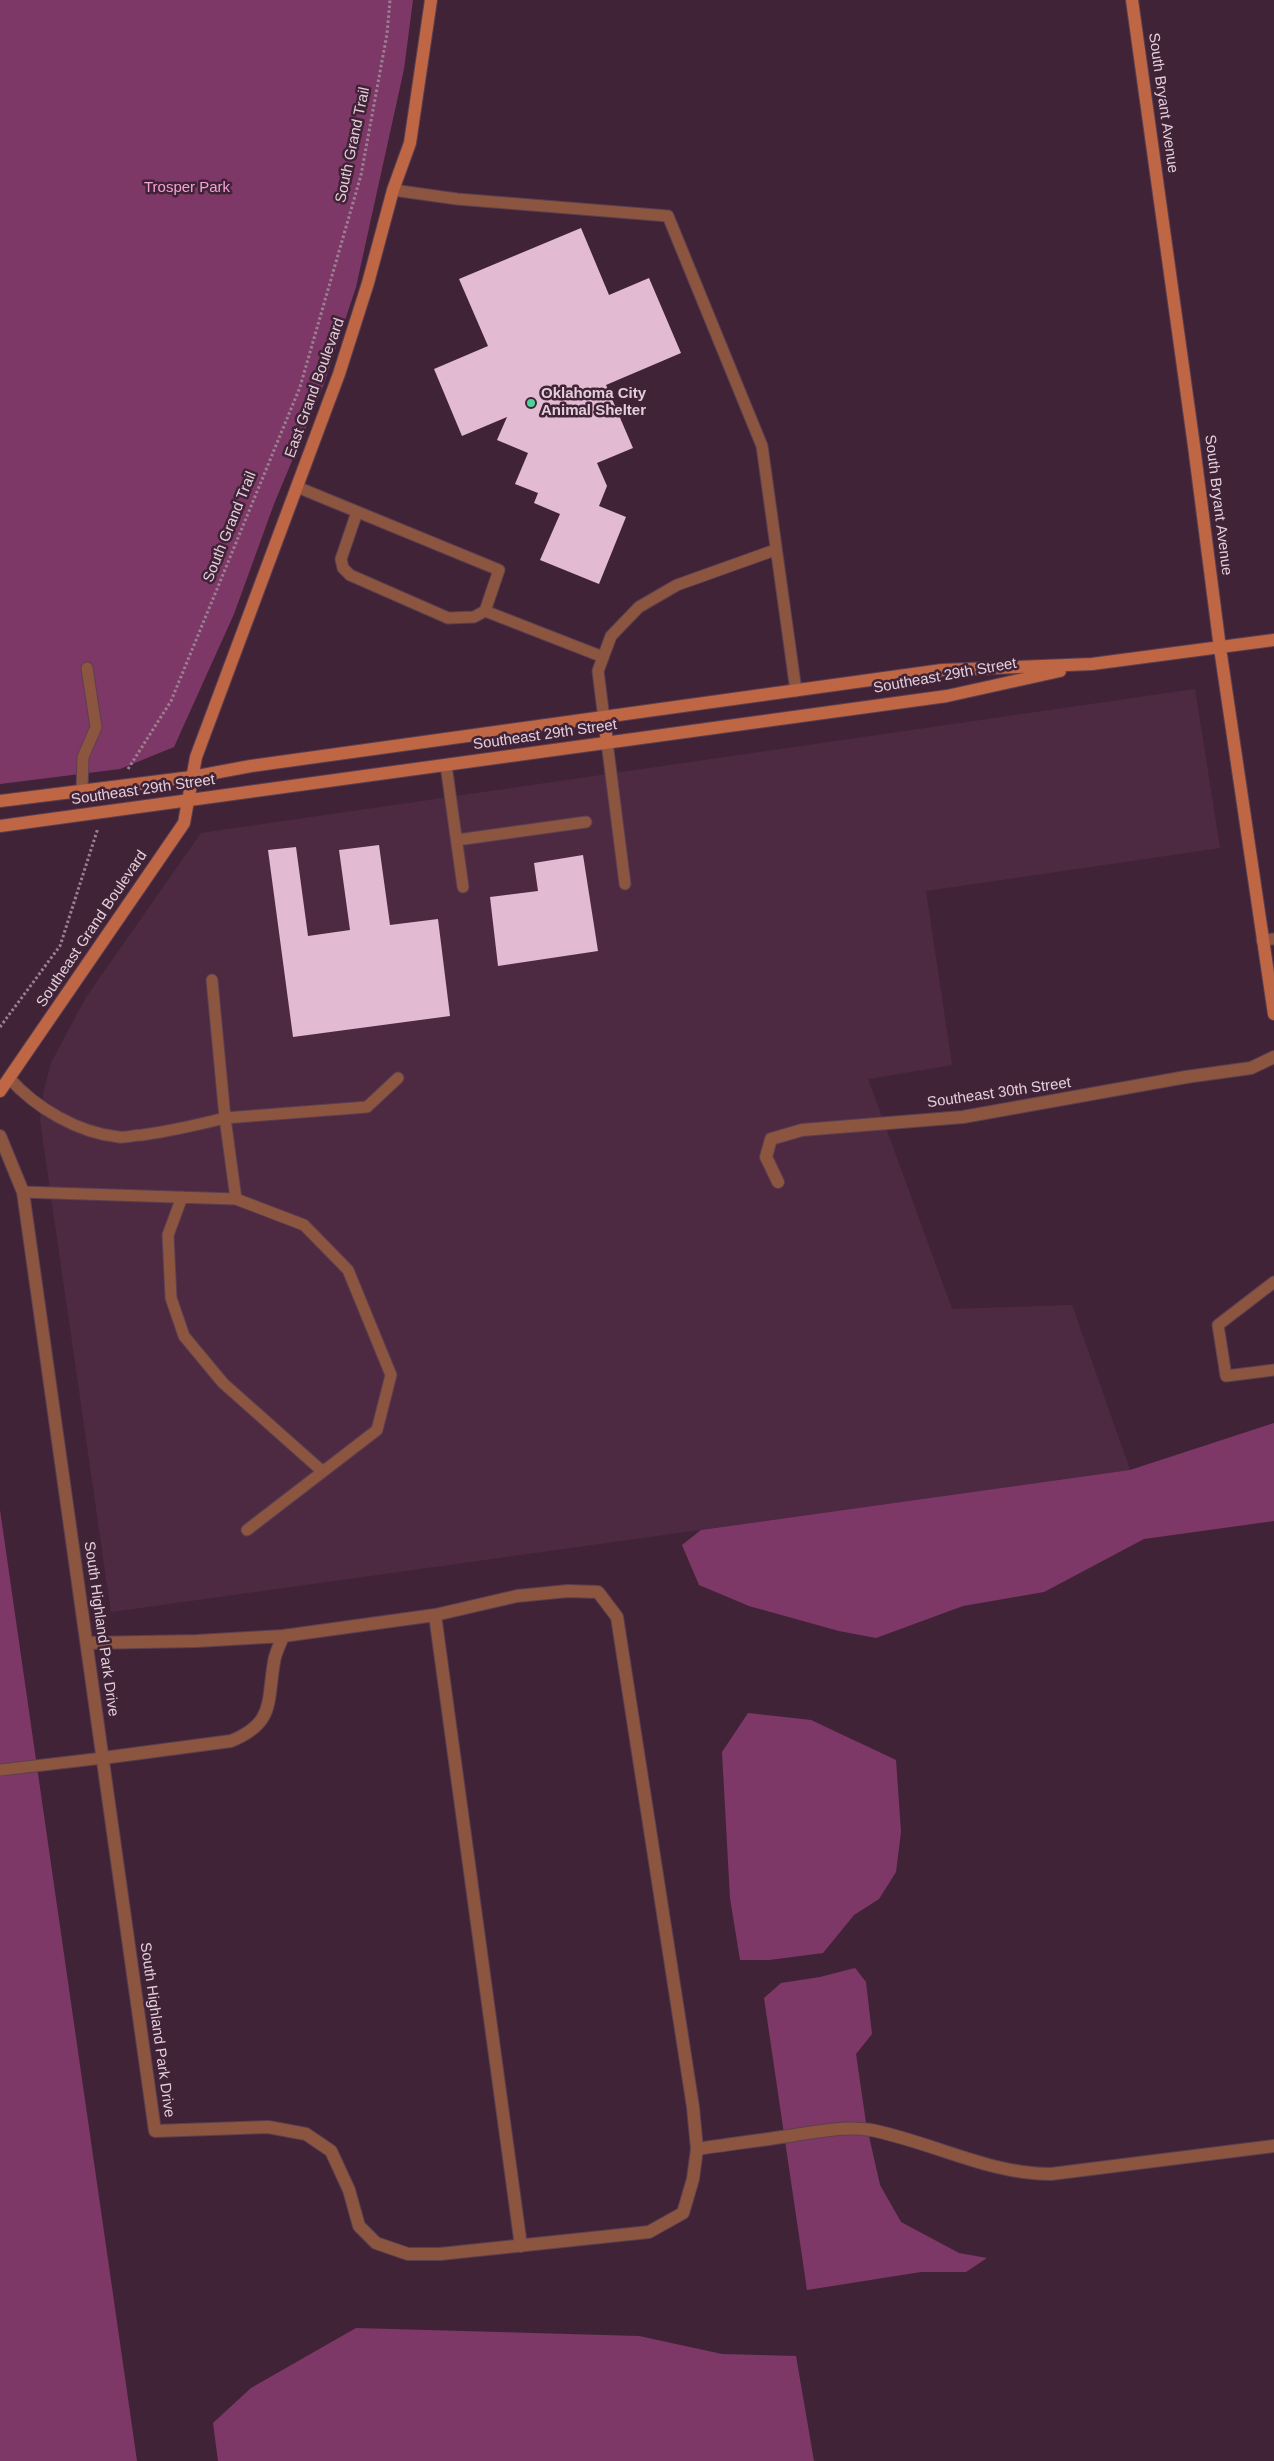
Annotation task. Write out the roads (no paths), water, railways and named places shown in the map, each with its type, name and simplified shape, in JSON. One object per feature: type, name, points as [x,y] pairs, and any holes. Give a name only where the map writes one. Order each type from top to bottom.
[{"type":"main road","name":"East Grand Boulevard","points":[[192,777],[196,757],[220,690],[339,374],[368,283],[393,190],[410,143],[431,0]]},
{"type":"main road","name":"South Bryant Avenue","points":[[1132,0],[1220,648],[1268,940],[1274,1014]]},
{"type":"main road","name":"Southeast 29th Street","points":[[0,801],[192,777],[251,766],[942,670],[1092,664],[1274,640]]},
{"type":"main road","name":"Southeast 29th Street","points":[[0,826],[946,696],[1092,664]]},
{"type":"main road","points":[[604,718],[607,742]]},
{"type":"main road","name":"Southeast Grand Boulevard","points":[[0,1091],[119,921],[184,823],[192,777]]},
{"type":"street","name":"Southeast 30th Street","points":[[778,1182],[766,1157],[772,1139],[802,1130],[962,1117],[1186,1077],[1251,1068],[1274,1057]]},
{"type":"street","name":"South Highland Park Drive","points":[[0,1136],[23,1192],[155,2131],[268,2127],[306,2134],[331,2150],[349,2190],[359,2226],[376,2243],[408,2254],[440,2254],[521,2246]]},
{"type":"street","points":[[87,1643],[197,1641],[283,1636],[435,1615],[517,1596],[568,1591],[598,1592],[617,1617],[698,2149],[693,2179],[683,2213],[648,2232],[521,2246],[435,1615]]},
{"type":"street","points":[[103,1758],[231,1740],[250,1733],[268,1708],[274,1660],[283,1636]]},
{"type":"street","points":[[698,2149],[841,2129],[869,2130],[915,2141],[1004,2170],[1029,2174],[1051,2174],[1274,2146]]},
{"type":"lane","points":[[393,190],[457,199],[668,216],[762,446],[796,691]]},
{"type":"lane","points":[[297,487],[498,570],[485,611],[474,617],[448,618],[350,575],[343,568],[341,559],[357,512]]},
{"type":"lane","points":[[604,718],[598,671],[611,636],[639,607],[677,585],[775,550]]},
{"type":"lane","points":[[485,611],[603,657]]},
{"type":"lane","points":[[82,790],[83,757],[96,727],[87,668]]},
{"type":"lane","points":[[607,742],[625,884]]},
{"type":"lane","points":[[446,764],[463,887]]},
{"type":"lane","points":[[457,840],[586,822]]},
{"type":"lane","points":[[212,980],[225,1118],[236,1199]]},
{"type":"lane","points":[[10,1078],[21,1091],[41,1106],[78,1127],[119,1137],[170,1131],[225,1118],[367,1106],[398,1078]]},
{"type":"lane","points":[[23,1192],[236,1199],[304,1225],[348,1270],[391,1375],[377,1430],[247,1530]]},
{"type":"lane","points":[[182,1197],[168,1236],[171,1298],[184,1336],[223,1383],[322,1471]]},
{"type":"lane","points":[[1274,1282],[1218,1326],[1226,1376],[1274,1370]]},
{"type":"lane","points":[[0,1770],[103,1758]]},
{"type":"place","name":"Oklahoma City Animal Shelter","points":[[531,403]]},
{"type":"park label","name":"Trosper Park","points":[[187,188]]}]
